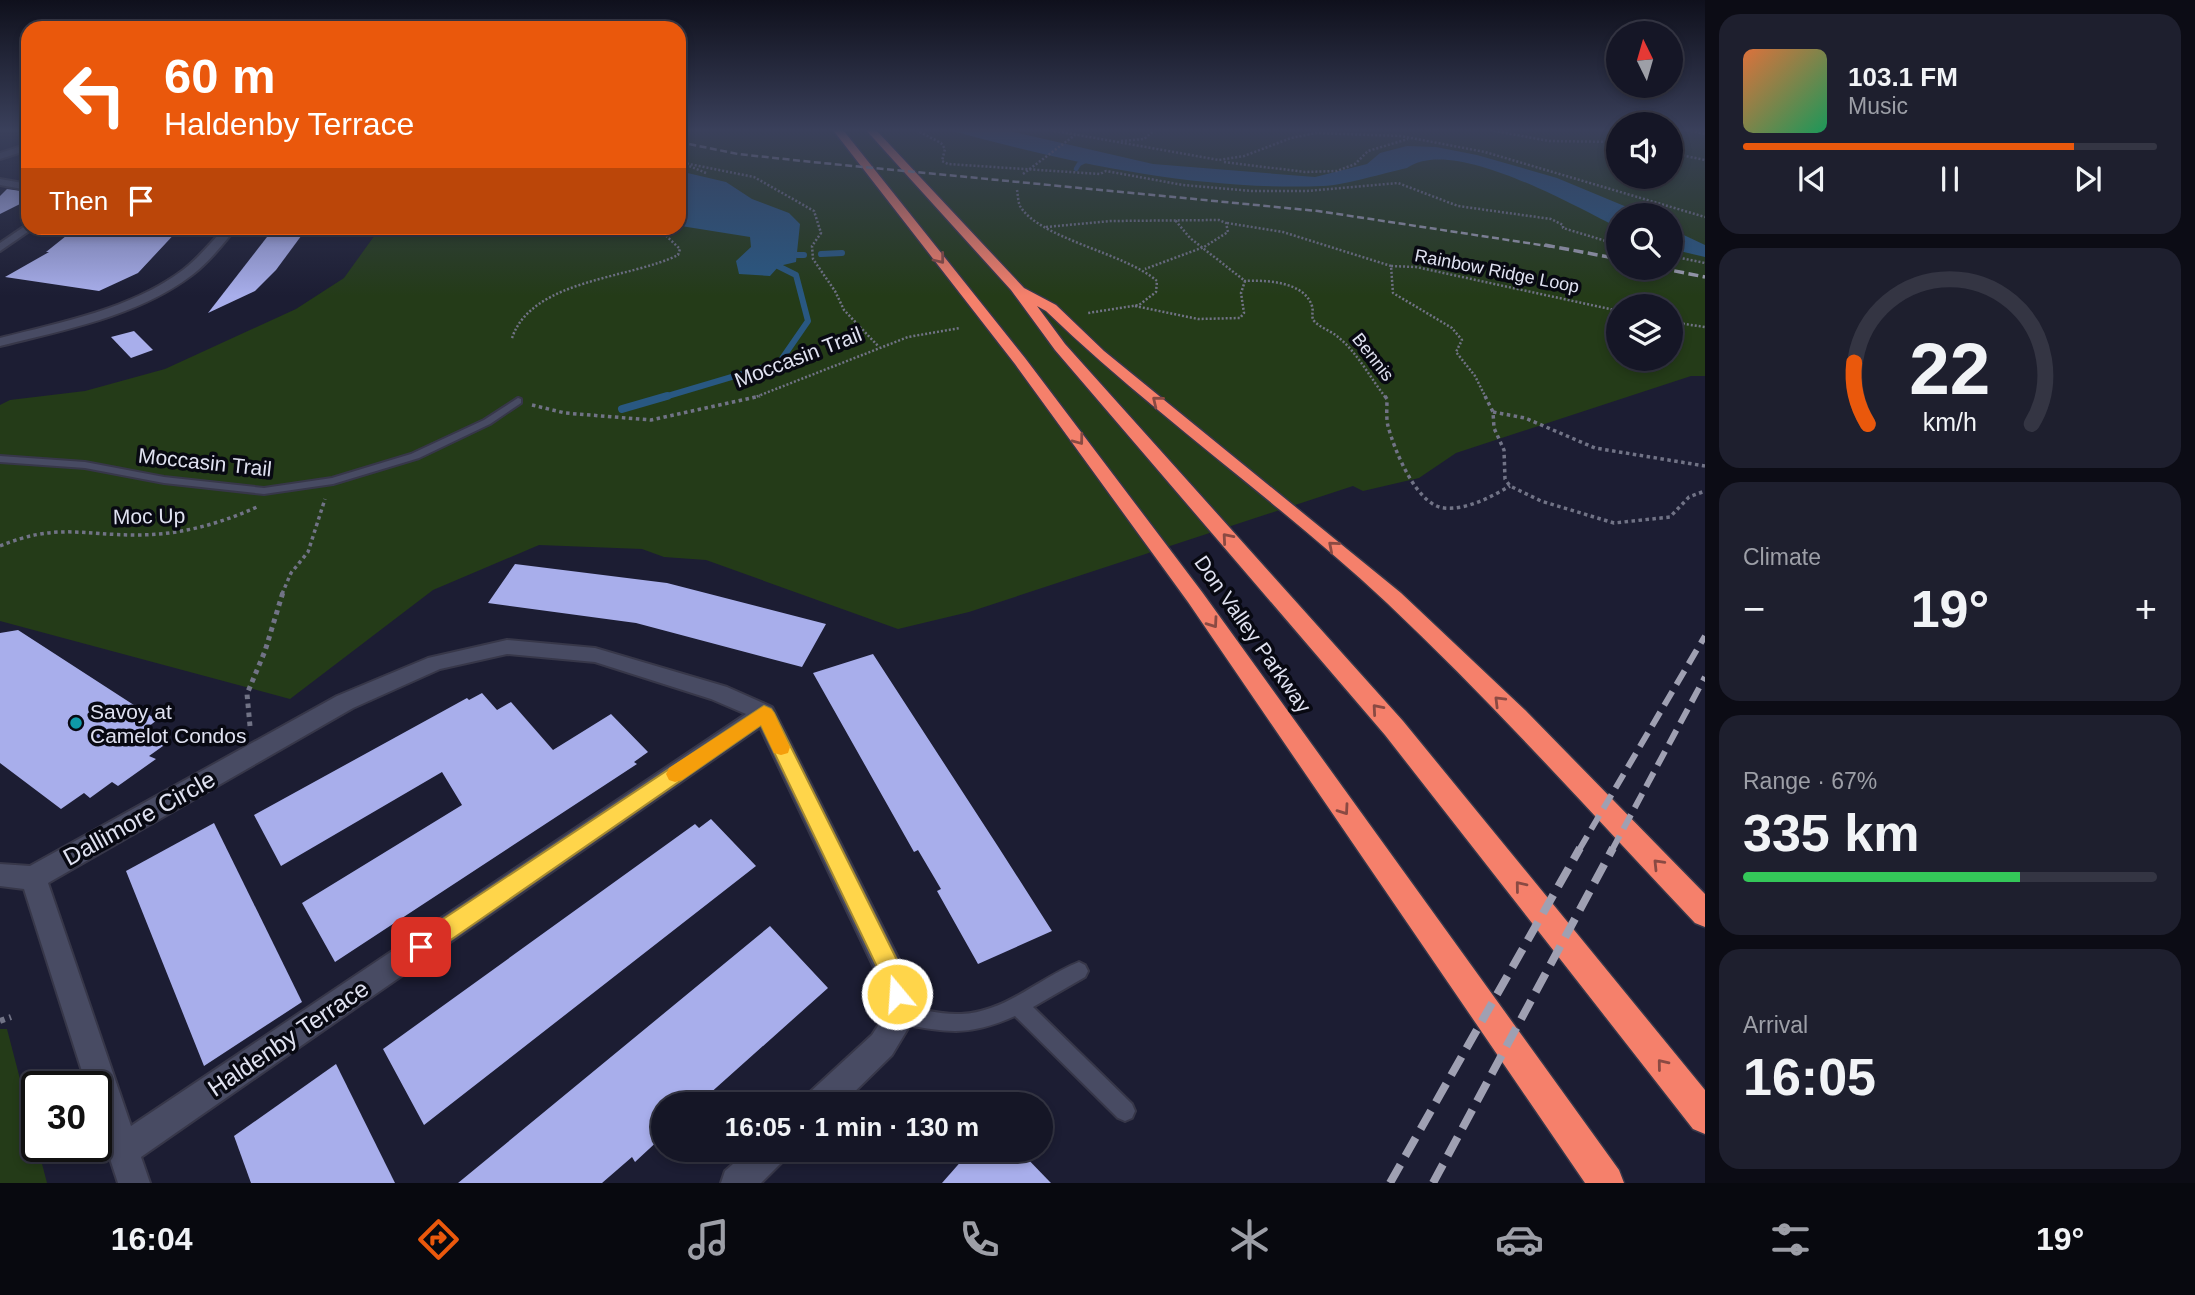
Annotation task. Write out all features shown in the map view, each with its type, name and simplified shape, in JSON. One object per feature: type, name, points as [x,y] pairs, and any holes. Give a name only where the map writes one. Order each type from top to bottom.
[{"type":"highway","name":"Don Valley Parkway","points":[[881,185],[1020,362],[1195,597],[1606,1183]]},
{"type":"highway","name":"Don Valley Parkway","points":[[922,185],[1016,287],[1059,347],[1394,728],[1705,1117]]},
{"type":"highway","points":[[1016,287],[1051,308],[1099,354],[1394,598],[1517,718],[1705,914]]},
{"type":"street","points":[[0,248],[21,233]]},
{"type":"street","points":[[0,342],[101,313],[166,287],[204,258],[224,235]]},
{"type":"street","name":"Dallimore Circle","points":[[33,878],[345,702],[435,663],[507,647],[595,655],[719,693],[764,713]]},
{"type":"street","points":[[764,713],[892,974],[902,1015],[882,1045],[833,1092]]},
{"type":"street","name":"Haldenby Terrace","points":[[124,1150],[764,713]]},
{"type":"street","points":[[0,876],[33,878],[134,1183]]},
{"type":"street","points":[[737,1183],[759,1162]]},
{"type":"lane","name":"Moccasin Trail","points":[[0,459],[85,465],[164,480],[264,491],[333,481],[415,456],[487,422],[518,401]]},
{"type":"lane","points":[[902,1015],[940,1021],[972,1022],[1017,1005],[1079,971]]},
{"type":"lane","points":[[1017,1005],[1125,1111]]},
{"type":"path","points":[[769,185],[813,210],[821,233],[812,246],[813,259],[835,291],[844,310],[879,347]]},
{"type":"path","points":[[1184,185],[1252,191],[1307,191],[1373,185]]},
{"type":"path","points":[[1404,185],[1458,206],[1551,219],[1563,225],[1563,228],[1606,242]]},
{"type":"path","points":[[1598,185],[1705,217]]},
{"type":"path","points":[[1017,190],[1017,198],[1022,207],[1046,227],[1146,269],[1156,279],[1158,287],[1150,299],[1135,306],[1088,313]]},
{"type":"path","points":[[1046,227],[1078,222],[1118,222],[1142,217],[1219,220],[1283,232],[1391,266]]},
{"type":"path","points":[[1135,306],[1198,318],[1240,318],[1244,313],[1241,293],[1244,281],[1227,264],[1185,235],[1175,219]]},
{"type":"path","points":[[1146,269],[1201,248],[1228,232],[1226,223]]},
{"type":"path","points":[[512,338],[512,329],[517,320],[548,299],[678,255],[680,249],[665,235]]},
{"type":"path","points":[[1683,258],[1705,263]]},
{"type":"path","name":"Rainbow Ridge Loop","points":[[1510,486],[1506,479],[1504,450],[1494,428],[1493,412],[1475,376],[1456,352],[1462,340],[1452,328],[1393,293],[1391,266],[1416,267],[1606,308]]},
{"type":"path","name":"Bennis","points":[[1244,281],[1278,283],[1301,292],[1312,306],[1312,318],[1315,322],[1340,338],[1387,399],[1387,424],[1403,466],[1430,503],[1442,508],[1457,507],[1485,500],[1510,486]]},
{"type":"path","points":[[1683,324],[1705,327]]},
{"type":"path","name":"Moccasin Trail","points":[[518,401],[565,413],[651,420],[760,396],[908,337],[960,328]]},
{"type":"path","points":[[1493,412],[1525,418],[1595,448],[1705,466]]},
{"type":"path","points":[[250,726],[247,694],[253,676],[265,651],[282,592],[291,573],[308,552],[333,481]]},
{"type":"path","points":[[1510,486],[1541,501],[1614,523],[1670,517],[1689,497],[1705,491]]},
{"type":"path","name":"Moc Up","points":[[0,546],[49,529],[139,535],[195,531],[237,517],[293,487]]},
{"type":"path","points":[[0,1021],[11,1017]]},
{"type":"green space","points":[[686,185],[1606,185],[1606,189],[1683,189],[1683,185],[1705,185],[1705,376],[1691,376],[1456,453],[1419,478],[1363,491],[1353,486],[969,612],[898,629],[706,560],[664,557],[642,549],[539,545],[433,590],[290,699],[0,621],[0,405],[10,400],[85,391],[165,369],[296,309],[344,278],[375,235],[686,235]]},
{"type":"green space","points":[[0,1029],[7,1029],[21,1083],[21,1162],[42,1162],[47,1183],[0,1183]]},
{"type":"water","points":[[686,185],[731,185],[752,199],[789,213],[800,224],[796,262],[779,266],[770,276],[739,274],[736,261],[751,247],[750,237],[686,227]]},
{"type":"water","points":[[1257,185],[1330,185],[1276,186]]},
{"type":"water","points":[[1531,185],[1574,185],[1617,203],[1606,203],[1606,222]]},
{"type":"water","points":[[1683,235],[1705,245],[1705,257],[1683,252]]},
{"type":"building","points":[[7,189],[21,191],[21,204],[0,214],[0,196]]},
{"type":"building","points":[[67,235],[173,235],[138,273],[99,291],[5,277],[49,252],[46,252]]},
{"type":"building","points":[[269,235],[302,235],[276,270],[255,291],[208,313]]},
{"type":"building","points":[[134,331],[153,350],[131,358],[111,337]]},
{"type":"building","points":[[515,564],[667,583],[826,624],[802,667],[636,623],[488,603]]},
{"type":"building","name":"Savoy at Camelot Condos","points":[[18,630],[157,720],[148,727],[170,741],[149,756],[156,759],[118,786],[112,782],[90,798],[84,793],[61,809],[0,763],[0,633]]},
{"type":"building","points":[[873,654],[1052,931],[978,964],[937,891],[941,889],[918,850],[914,852],[813,673]]},
{"type":"building","points":[[482,693],[497,710],[511,702],[553,750],[611,714],[648,752],[634,762],[637,764],[335,962],[302,903],[462,805],[442,772],[281,866],[254,815],[467,698],[469,700]]},
{"type":"building","points":[[711,819],[756,866],[424,1125],[383,1049],[695,824],[699,828]]},
{"type":"building","points":[[214,823],[302,1002],[204,1066],[126,871]]},
{"type":"building","points":[[770,926],[828,988],[711,1092],[651,1092],[651,1147],[635,1162],[632,1157],[602,1183],[458,1183]]},
{"type":"building","points":[[336,1064],[395,1183],[251,1183],[234,1136]]},
{"type":"building","points":[[960,1162],[1031,1162],[1051,1183],[942,1183]]},
{"type":"waterway","points":[[821,254],[842,253]]},
{"type":"waterway","points":[[797,255],[804,255]]},
{"type":"waterway","points":[[661,398],[779,363],[808,321],[796,275],[778,266]]},
{"type":"waterway","points":[[622,409],[667,396]]},
{"type":"railway","points":[[1052,185],[1318,211],[1554,247]]},
{"type":"railway","points":[[1545,245],[1606,257]]},
{"type":"railway","points":[[1683,273],[1705,277]]},
{"type":"railway","points":[[1579,850],[1705,636]]},
{"type":"railway","points":[[1612,850],[1705,677]]},
{"type":"railway","points":[[1390,1183],[1580,848]]},
{"type":"railway","points":[[1433,1183],[1613,848]]},
{"type":"slow traffic","points":[[675,774],[764,713],[781,747]]},
{"type":"place","name":"Savoy at Camelot Condos","points":[[76,723]]},
{"type":"route","points":[[421,947],[764,713],[892,974],[897,994]]}]
